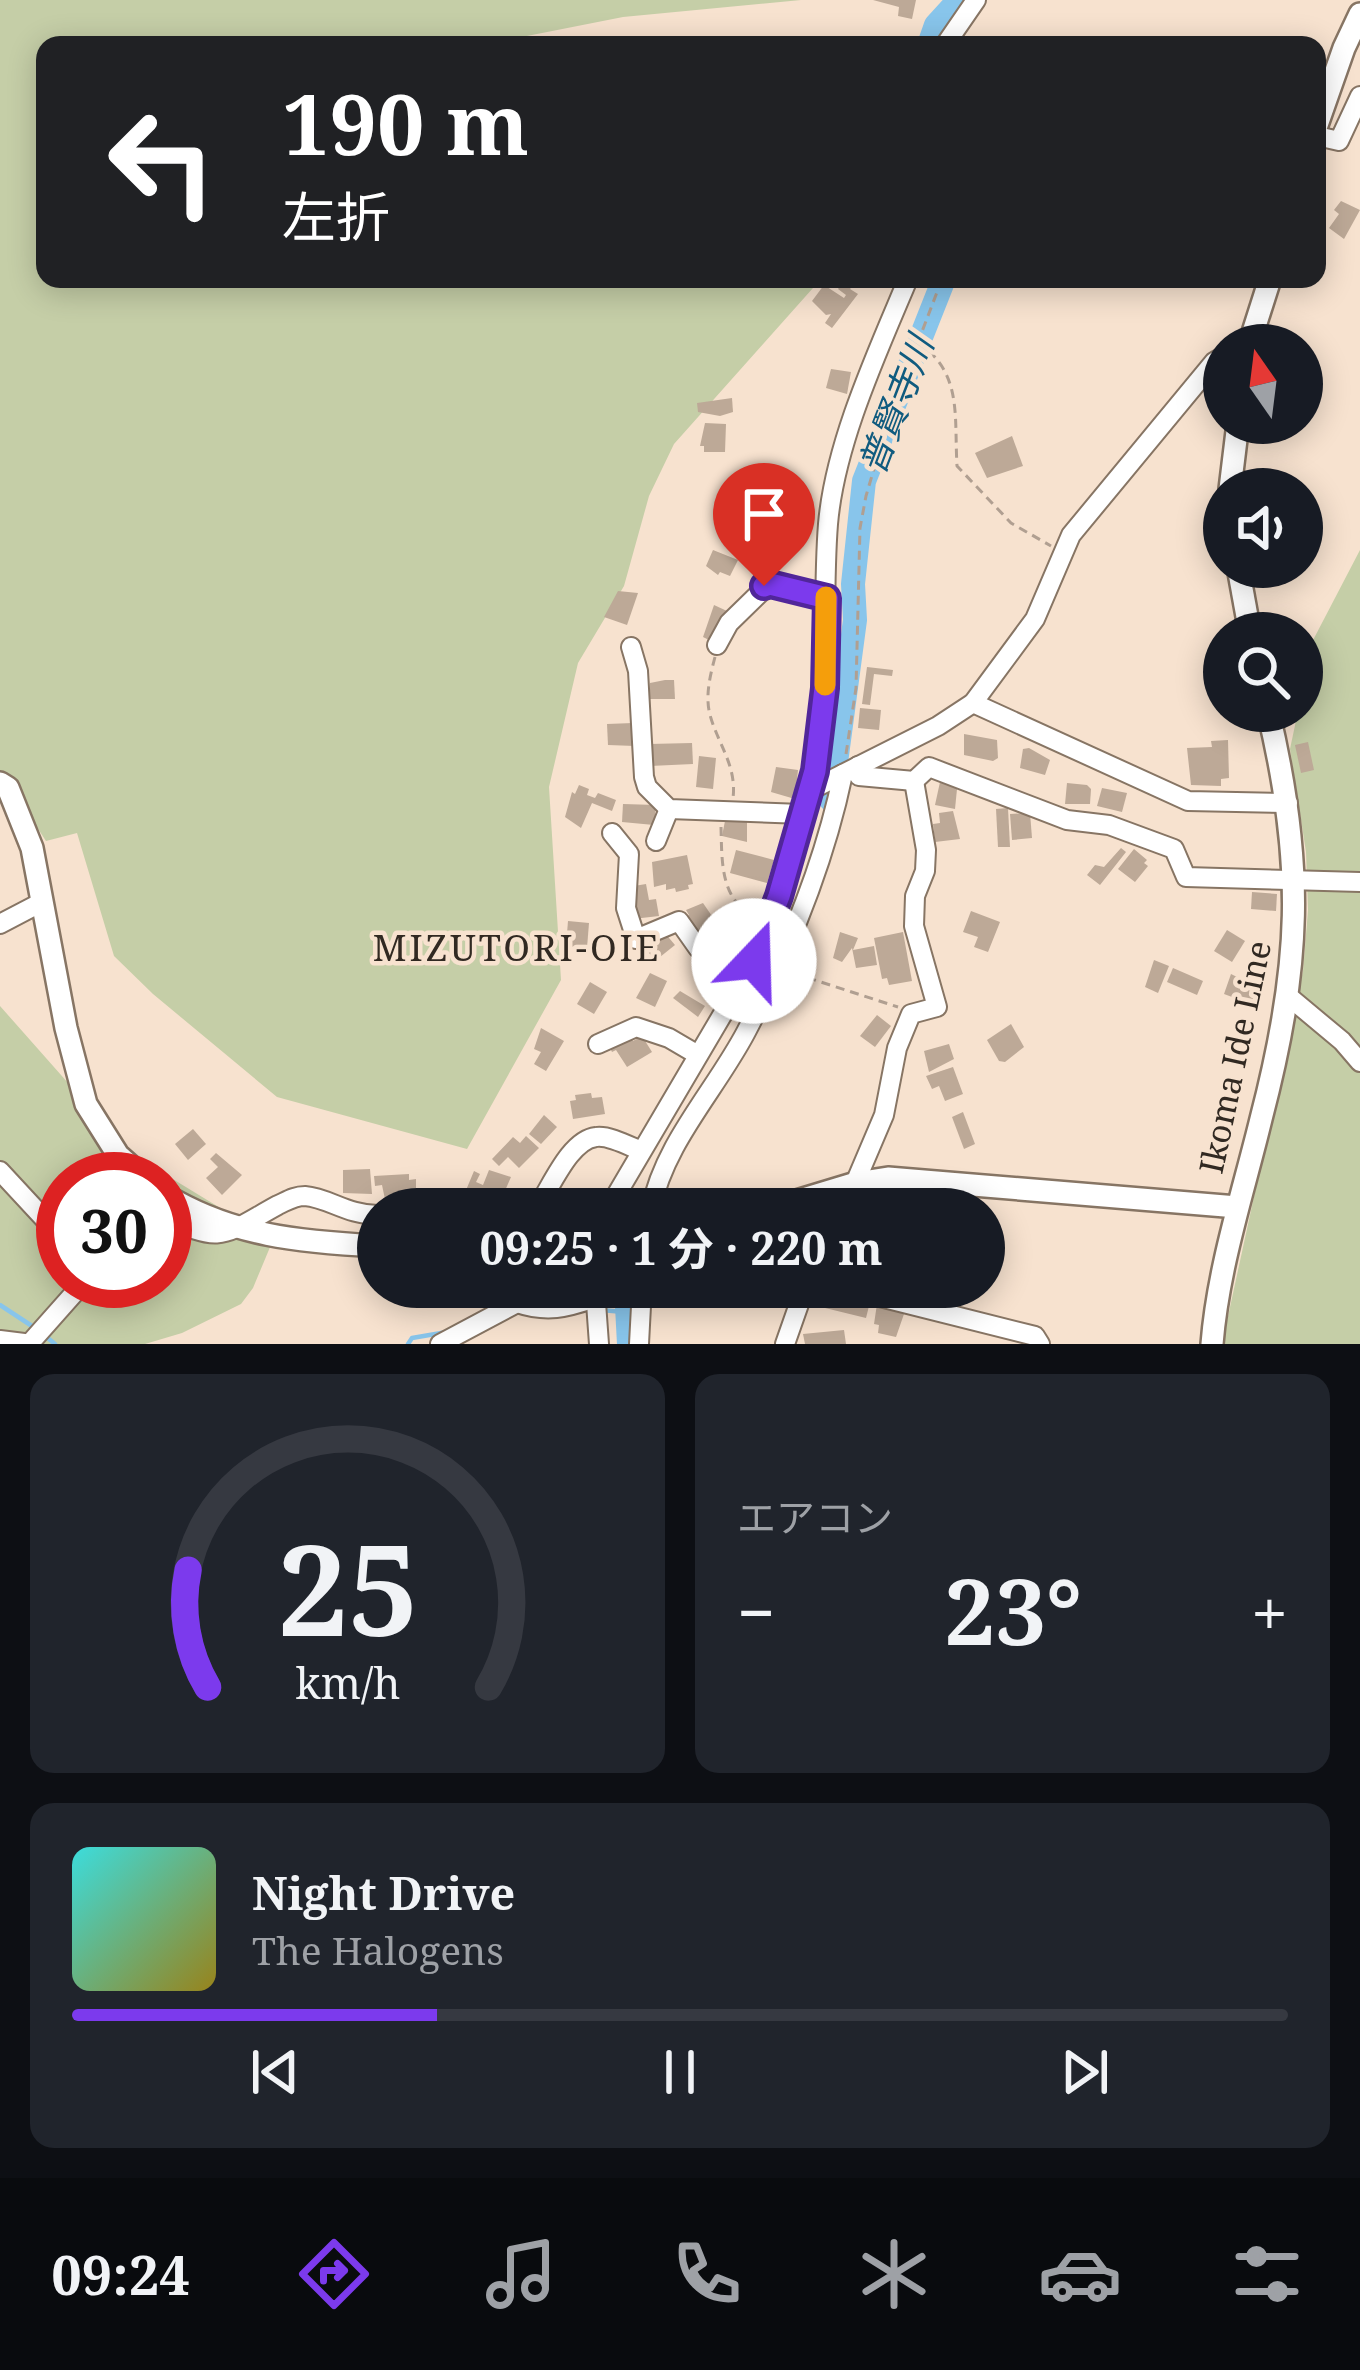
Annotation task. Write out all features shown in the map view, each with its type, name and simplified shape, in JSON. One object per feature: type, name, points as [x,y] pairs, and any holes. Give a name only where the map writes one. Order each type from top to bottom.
[{"type":"main road","points":[[1326,102],[1360,14]]},
{"type":"main road","points":[[1256,324],[1267,288]]},
{"type":"main road","name":"Ikoma Ide Line","points":[[1212,1344],[1238,1207],[1288,996],[1294,943],[1295,878],[1288,803],[1273,732]]},
{"type":"main road","points":[[0,783],[8,788],[32,848],[66,1028],[86,1104],[116,1152]]},
{"type":"main road","points":[[839,1188],[924,1178],[1238,1207]]},
{"type":"main road","points":[[192,1211],[235,1229],[357,1245]]},
{"type":"street","points":[[951,36],[976,0]]},
{"type":"street","points":[[1326,138],[1340,141],[1360,96]]},
{"type":"street","points":[[620,1188],[698,1055],[804,909],[834,778],[825,688],[828,523],[834,484],[905,288]]},
{"type":"street","points":[[656,1188],[660,1170],[736,1049],[802,814],[834,778],[938,726],[973,703],[1035,619],[1071,535],[1203,375]]},
{"type":"street","points":[[717,645],[738,613],[770,584],[827,598]]},
{"type":"street","points":[[631,647],[638,671],[644,777],[647,787],[669,809],[802,814]]},
{"type":"street","points":[[973,703],[1188,801],[1288,803]]},
{"type":"street","points":[[914,781],[929,766],[1066,820],[1137,833],[1174,849],[1186,877],[1360,882]]},
{"type":"street","points":[[834,778],[914,781]]},
{"type":"street","points":[[854,1188],[884,1115],[897,1048],[911,1014],[938,1007],[914,926],[915,896],[925,871],[926,850],[914,781]]},
{"type":"street","points":[[656,841],[669,809]]},
{"type":"street","points":[[612,833],[629,854],[626,908],[636,939],[680,921],[698,948],[761,967]]},
{"type":"street","points":[[0,924],[42,902]]},
{"type":"street","points":[[1288,996],[1342,1041],[1360,1063]]},
{"type":"street","points":[[598,1044],[636,1027],[698,1055]]},
{"type":"street","points":[[548,1188],[558,1169],[588,1139],[597,1136],[641,1150]]},
{"type":"street","points":[[0,1171],[36,1210]]},
{"type":"street","points":[[192,1230],[214,1236],[294,1197],[310,1196],[357,1214]]},
{"type":"street","points":[[0,1340],[31,1344],[62,1308]]},
{"type":"street","points":[[440,1344],[493,1308]]},
{"type":"street","points":[[596,1308],[598,1344]]},
{"type":"street","points":[[639,1344],[641,1308]]},
{"type":"street","points":[[785,1344],[798,1308]]},
{"type":"street","points":[[924,1308],[1035,1336],[1040,1344]]},
{"type":"path","points":[[834,778],[856,688],[860,528],[875,458],[938,288]]},
{"type":"path","points":[[917,341],[939,356],[952,381],[957,466],[1011,523],[1063,553]]},
{"type":"path","points":[[717,645],[707,689],[709,713],[732,769],[735,793],[731,809],[720,820],[722,867],[739,909],[769,922]]},
{"type":"path","points":[[761,967],[911,1014]]},
{"type":"green space","points":[[0,0],[801,0],[623,17],[527,36],[36,36],[36,288],[813,288],[674,444],[649,496],[624,586],[578,663],[549,787],[561,980],[467,1149],[277,1097],[114,956],[77,833],[46,841],[0,771]]},
{"type":"green space","points":[[1360,550],[1360,1344],[1222,1344],[1303,971],[1306,852],[1290,749],[1294,732],[1323,732],[1323,621]]},
{"type":"green space","points":[[0,1006],[129,1152],[36,1152],[36,1308],[192,1308],[192,1191],[273,1240],[241,1304],[182,1333],[145,1344],[0,1344]]},
{"type":"building","points":[[873,0],[916,0],[912,19],[898,16],[899,7]]},
{"type":"building","points":[[1341,201],[1360,210],[1344,239],[1329,228]]},
{"type":"building","points":[[822,288],[844,298],[838,289],[851,288],[858,294],[832,328],[825,323],[831,314],[826,315],[812,301]]},
{"type":"building","points":[[831,369],[851,372],[847,394],[826,388]]},
{"type":"building","points":[[732,398],[733,412],[720,416],[698,412],[697,403]]},
{"type":"building","points":[[705,423],[726,424],[725,452],[704,452],[700,446]]},
{"type":"building","points":[[1012,436],[1023,466],[987,478],[975,453]]},
{"type":"building","points":[[750,520],[781,525],[777,550],[752,548],[757,531],[748,529]]},
{"type":"building","points":[[713,550],[738,560],[730,576],[718,575],[706,566]]},
{"type":"building","points":[[618,591],[638,593],[627,625],[604,617]]},
{"type":"building","points":[[714,605],[727,611],[715,643],[703,637]]},
{"type":"building","points":[[867,667],[893,670],[892,676],[874,674],[870,705],[862,704]]},
{"type":"building","points":[[674,680],[675,699],[650,699],[650,683]]},
{"type":"building","points":[[860,708],[881,710],[879,730],[858,728]]},
{"type":"building","points":[[633,723],[635,746],[608,745],[607,724]]},
{"type":"building","points":[[964,734],[997,740],[998,758],[964,755]]},
{"type":"building","points":[[1228,740],[1229,778],[1221,779],[1221,786],[1191,785],[1187,748],[1212,747],[1211,741]]},
{"type":"building","points":[[1308,742],[1314,770],[1301,773],[1295,745]]},
{"type":"building","points":[[692,743],[693,764],[650,766],[649,744]]},
{"type":"building","points":[[1023,749],[1050,760],[1045,775],[1020,768]]},
{"type":"building","points":[[699,756],[716,758],[713,789],[696,787]]},
{"type":"building","points":[[776,767],[798,770],[795,799],[771,792]]},
{"type":"building","points":[[940,782],[957,789],[955,809],[935,805]]},
{"type":"building","points":[[1067,783],[1087,785],[1090,804],[1065,804]]},
{"type":"building","points":[[579,785],[589,789],[587,795],[595,798],[598,793],[616,800],[612,811],[592,803],[581,828],[565,817],[572,792]]},
{"type":"building","points":[[1102,788],[1127,793],[1122,812],[1097,806]]},
{"type":"building","points":[[623,804],[656,805],[654,825],[622,822]]},
{"type":"building","points":[[1008,808],[1010,847],[998,847],[996,809]]},
{"type":"building","points":[[953,811],[960,839],[935,842],[933,824],[940,823],[939,813]]},
{"type":"building","points":[[1030,813],[1032,838],[1012,840],[1010,814]]},
{"type":"building","points":[[726,816],[747,820],[747,842],[722,836]]},
{"type":"building","points":[[1121,848],[1126,852],[1100,885],[1087,875],[1095,865],[1104,867]]},
{"type":"building","points":[[1134,849],[1148,866],[1135,882],[1118,869]]},
{"type":"building","points":[[736,850],[774,860],[767,883],[730,873]]},
{"type":"building","points":[[687,855],[693,884],[689,889],[676,892],[675,888],[666,890],[666,884],[654,887],[652,862]]},
{"type":"building","points":[[646,884],[649,900],[656,899],[659,916],[633,919],[634,886]]},
{"type":"building","points":[[1252,892],[1277,894],[1276,911],[1251,909]]},
{"type":"building","points":[[703,903],[714,919],[696,933],[685,918],[686,910]]},
{"type":"building","points":[[971,911],[1000,922],[988,952],[974,947],[978,937],[963,932]]},
{"type":"building","points":[[734,913],[750,919],[746,928],[755,940],[750,950],[724,936]]},
{"type":"building","points":[[568,921],[589,923],[587,948],[566,946]]},
{"type":"building","points":[[1227,930],[1245,941],[1232,962],[1214,951]]},
{"type":"building","points":[[664,932],[675,945],[655,961],[644,946]]},
{"type":"building","points":[[840,932],[858,938],[853,950],[874,946],[877,965],[856,968],[852,948],[842,962],[833,958]]},
{"type":"building","points":[[903,932],[912,981],[889,985],[887,978],[882,979],[874,938]]},
{"type":"building","points":[[1154,960],[1169,966],[1158,993],[1145,987]]},
{"type":"building","points":[[1173,968],[1203,981],[1197,995],[1167,982]]},
{"type":"building","points":[[650,973],[667,981],[655,1007],[636,998]]},
{"type":"building","points":[[1231,974],[1257,987],[1251,1004],[1224,994]]},
{"type":"building","points":[[590,982],[607,992],[594,1014],[577,1004]]},
{"type":"building","points":[[680,991],[705,1006],[698,1017],[673,998]]},
{"type":"building","points":[[877,1015],[891,1026],[875,1047],[860,1036]]},
{"type":"building","points":[[1011,1024],[1024,1047],[1005,1062],[999,1061],[987,1040]]},
{"type":"building","points":[[541,1028],[564,1041],[546,1071],[534,1064],[541,1052],[534,1049]]},
{"type":"building","points":[[628,1033],[633,1041],[642,1036],[652,1052],[627,1067],[608,1044]]},
{"type":"building","points":[[949,1044],[954,1059],[929,1072],[924,1051]]},
{"type":"building","points":[[953,1067],[963,1094],[945,1101],[939,1086],[932,1089],[926,1076]]},
{"type":"building","points":[[591,1093],[592,1098],[602,1097],[605,1114],[573,1119],[570,1101],[576,1100],[575,1095]]},
{"type":"building","points":[[963,1112],[975,1144],[964,1149],[952,1117]]},
{"type":"building","points":[[544,1115],[557,1127],[541,1144],[529,1134]]},
{"type":"building","points":[[193,1129],[206,1144],[192,1156],[175,1144]]},
{"type":"building","points":[[526,1136],[539,1148],[519,1168],[508,1157],[499,1166],[492,1159],[513,1137],[520,1143]]},
{"type":"building","points":[[216,1153],[242,1175],[222,1195],[206,1178],[218,1167],[210,1159]]},
{"type":"building","points":[[370,1169],[372,1188],[343,1193],[343,1170]]},
{"type":"building","points":[[489,1170],[511,1177],[506,1188],[467,1188],[474,1171],[480,1174],[476,1182],[483,1185]]},
{"type":"building","points":[[409,1174],[409,1180],[416,1179],[416,1188],[375,1186],[374,1176]]},
{"type":"building","points":[[825,1308],[868,1308],[866,1318]]},
{"type":"building","points":[[876,1308],[904,1314],[896,1337],[878,1333],[879,1325],[874,1324]]},
{"type":"building","points":[[844,1330],[846,1344],[805,1344],[803,1334]]},
{"type":"waterway","name":"普賢寺川","points":[[932,36],[959,0]]},
{"type":"waterway","name":"普賢寺川","points":[[831,800],[855,620],[853,584],[864,481],[940,288]]},
{"type":"waterway","points":[[0,1305],[35,1328]]},
{"type":"waterway","name":"普賢寺川","points":[[627,1308],[629,1344]]},
{"type":"waterway","points":[[601,1310],[624,1312]]},
{"type":"waterway","points":[[408,1344],[412,1338],[447,1332]]},
{"type":"waterway","points":[[44,1335],[55,1344]]},
{"type":"slow traffic","points":[[825,685],[826,597]]},
{"type":"district","name":"MIZUTORI-OIE","points":[[517,948]]},
{"type":"route","points":[[754,961],[811,790],[825,688],[827,598],[778,585],[764,586]]}]
